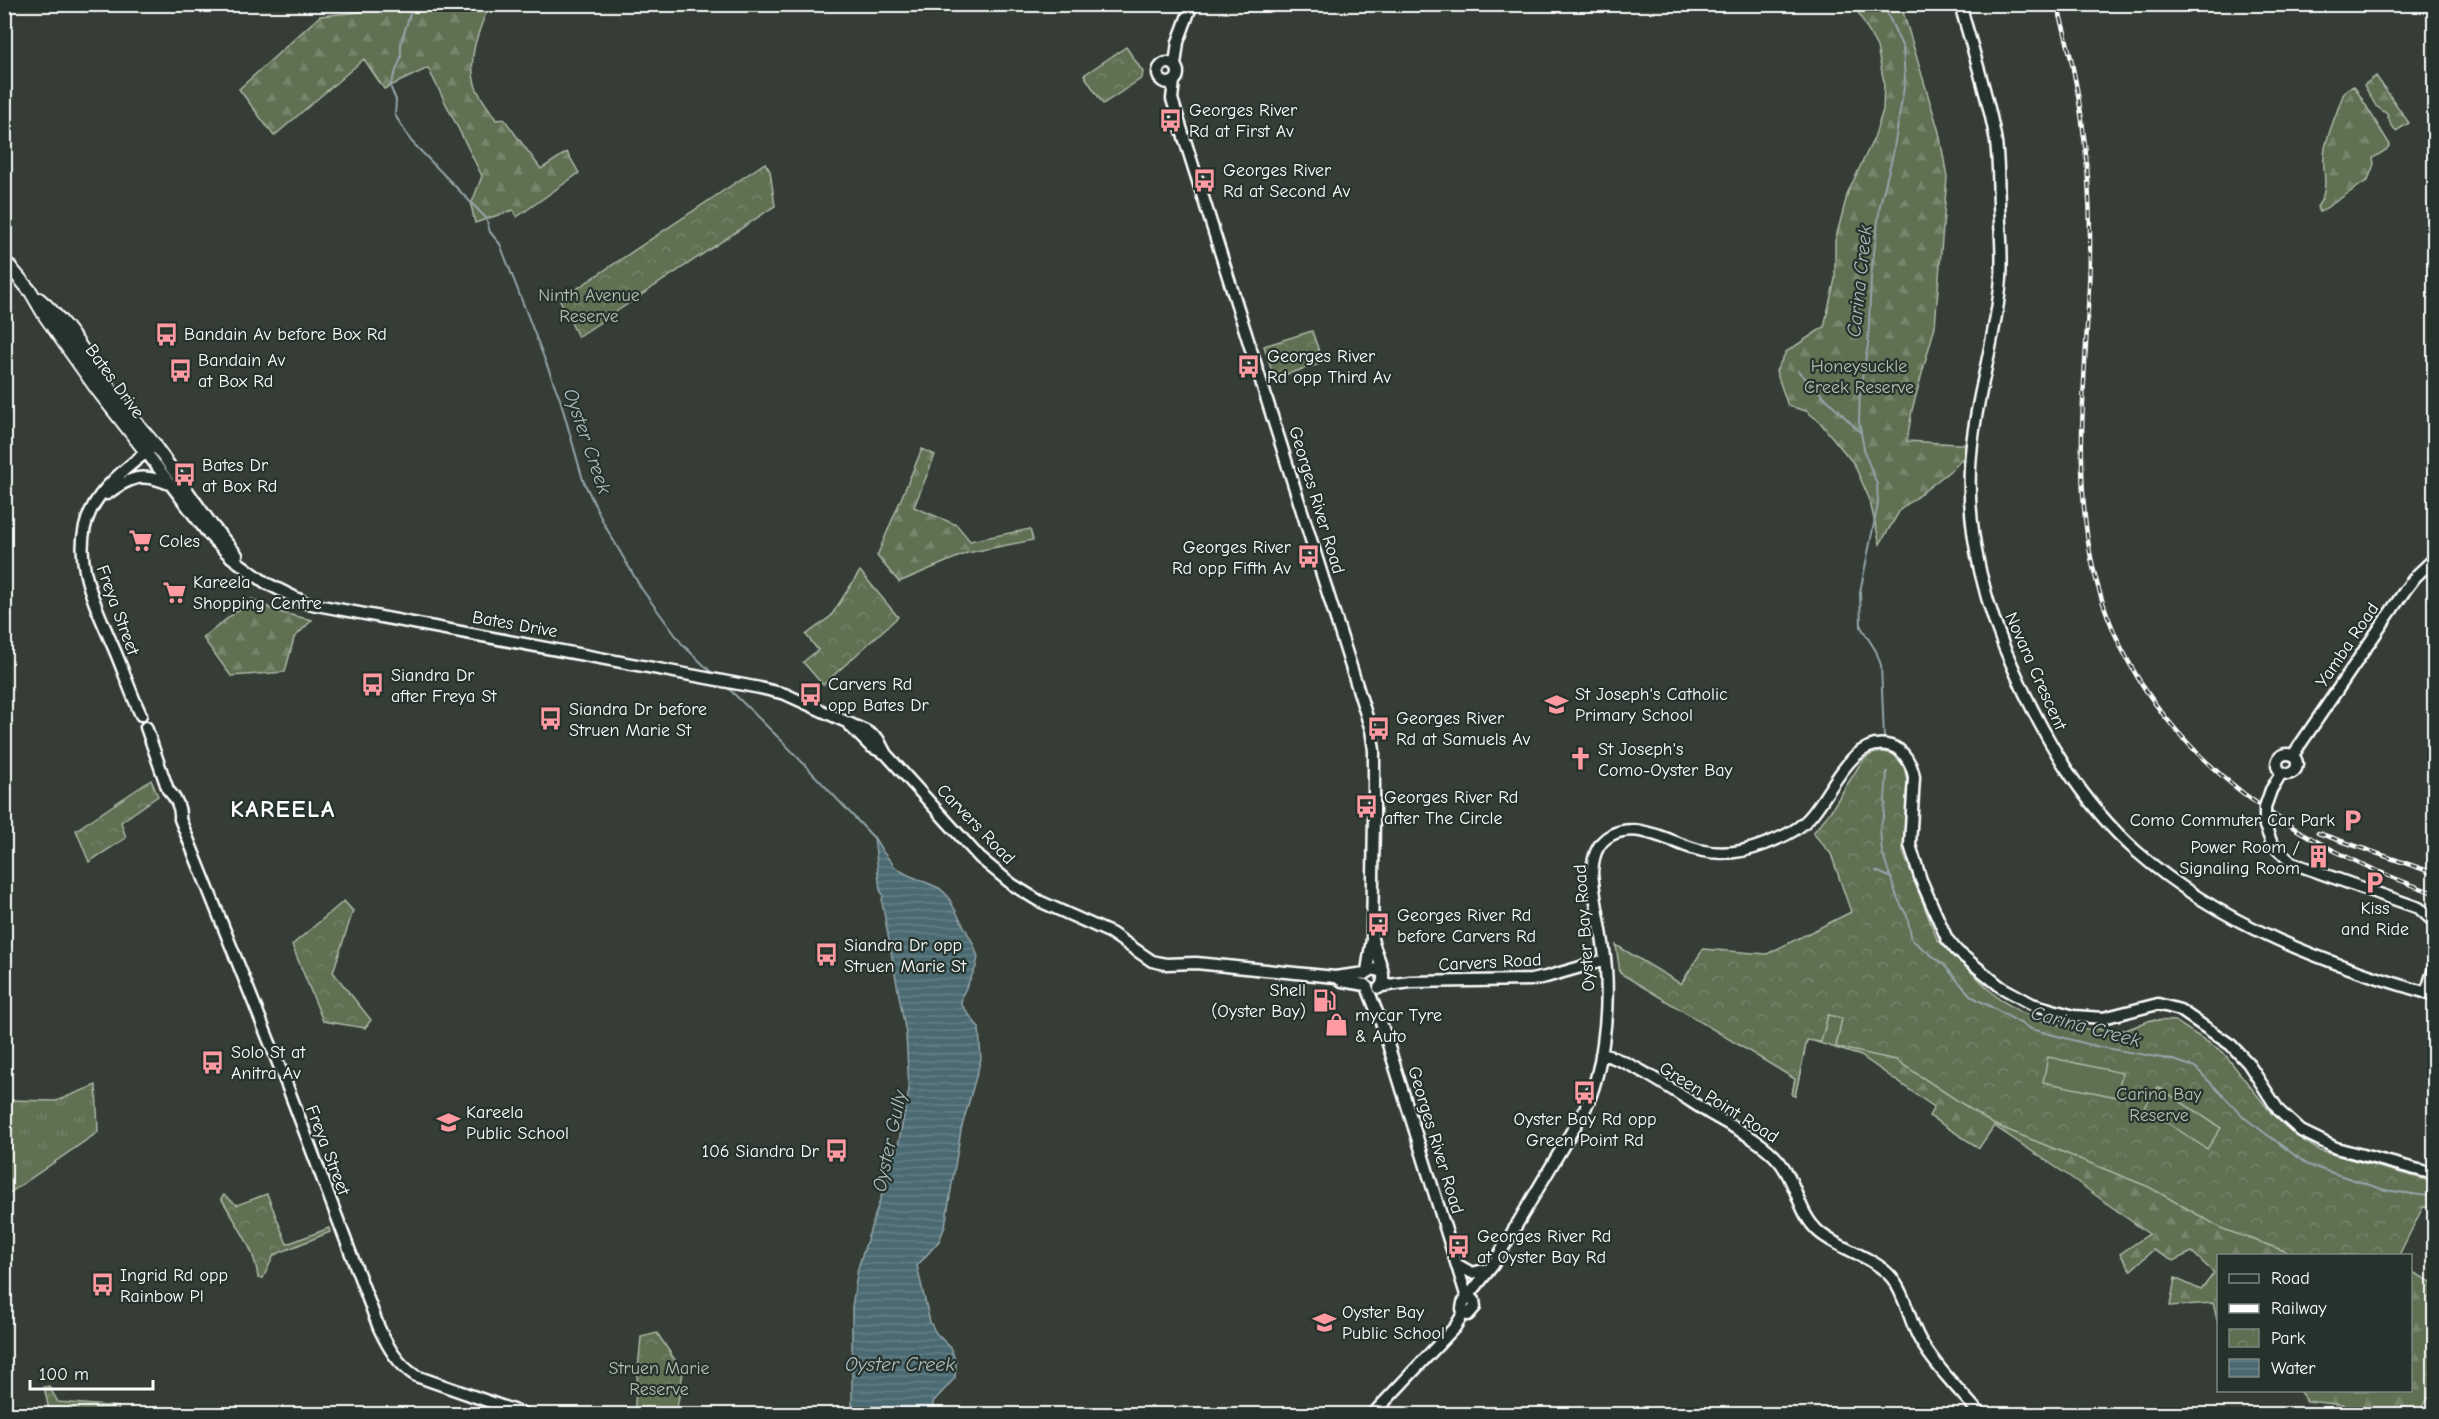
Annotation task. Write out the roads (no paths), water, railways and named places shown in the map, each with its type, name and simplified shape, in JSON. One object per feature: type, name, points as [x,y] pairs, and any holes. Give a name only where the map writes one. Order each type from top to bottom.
[{"type":"main road","name":"Bates Drive","points":[[4,260],[31,292],[45,316],[96,388],[150,448]]},
{"type":"street","points":[[1171,64],[1162,65],[1158,71],[1160,79],[1171,82],[1178,74],[1171,64],[1173,47],[1178,42],[1192,4]]},
{"type":"street","name":"Novara Crescent","points":[[1960,4],[1996,141],[2001,276],[1979,400],[1971,461],[1973,522],[1981,574],[1995,624],[2034,716],[2055,752],[2100,813],[2134,850],[2165,874],[2233,917],[2303,951],[2335,964],[2430,994]]},
{"type":"street","name":"Georges River Road","points":[[1171,82],[1172,99],[1371,729],[1374,750],[1372,939],[1366,972]]},
{"type":"street","points":[[92,510],[119,476],[150,448]]},
{"type":"street","name":"Bates Drive","points":[[150,448],[170,484],[209,535],[231,557],[282,593],[306,603],[785,694]]},
{"type":"street","name":"Bates Drive","points":[[150,448],[246,567]]},
{"type":"street","points":[[92,510],[122,484],[141,476],[157,478],[170,484]]},
{"type":"street","name":"Freya Street","points":[[92,510],[84,542],[87,580],[141,715],[137,722],[140,726],[146,727],[174,814],[180,819],[288,1088],[379,1328],[389,1348],[401,1364],[416,1376],[524,1414]]},
{"type":"street","name":"Yamba Road","points":[[2434,560],[2416,576],[2406,589],[2293,755],[2283,754],[2278,759],[2278,768],[2282,772],[2271,790],[2265,807],[2265,826],[2272,844],[2292,863],[2419,908],[2434,922]]},
{"type":"street","name":"Carvers Road","points":[[785,694],[872,734],[882,745],[886,754],[989,866],[1027,894],[1083,922],[1098,926],[1152,961],[1166,964],[1196,963],[1335,976],[1366,972]]},
{"type":"street","name":"Oyster Bay Road","points":[[1470,1299],[1493,1265],[1585,1109],[1596,1081],[1601,1054],[1606,993],[1605,960],[1592,873],[1596,850],[1605,839],[1617,832],[1633,830],[1700,850],[1721,852],[1744,850],[1778,838],[1802,825],[1824,801],[1851,759],[1860,750],[1884,744],[1900,751],[1912,768],[1914,777],[1910,838],[1912,856],[1938,922],[1957,951],[2001,987],[2032,1004],[2074,1016],[2103,1018],[2158,1004],[2180,1010],[2231,1045],[2279,1111],[2301,1131],[2343,1150],[2434,1174]]},
{"type":"street","name":"Georges River Road","points":[[1372,939],[1383,973]]},
{"type":"street","name":"Carvers Road","points":[[1380,987],[1410,981],[1531,980],[1553,976],[1605,960]]},
{"type":"street","points":[[2430,994],[2434,968]]},
{"type":"street","points":[[1376,969],[1383,973],[1384,981],[1380,987],[1374,990],[1366,986],[1363,979],[1366,972],[1376,969]]},
{"type":"street","name":"Carvers Road","points":[[1383,973],[1410,981]]},
{"type":"street","name":"Carvers Road","points":[[1335,976],[1342,981],[1366,986]]},
{"type":"street","name":"Georges River Road","points":[[1366,986],[1382,1024],[1470,1299]]},
{"type":"street","name":"Georges River Road","points":[[1380,987],[1382,1024]]},
{"type":"street","name":"Green Point Road","points":[[1601,1054],[1618,1059],[1680,1095],[1762,1145],[1778,1159],[1789,1176],[1804,1211],[1816,1229],[1878,1266],[1892,1278],[1926,1349],[1980,1414]]},
{"type":"street","points":[[1458,1265],[1466,1271],[1478,1273],[1493,1265]]},
{"type":"street","points":[[1373,1414],[1455,1327],[1464,1312],[1468,1315],[1472,1312],[1470,1299]]},
{"type":"water","name":"Oyster Creek","points":[[874,837],[896,868],[939,888],[947,895],[978,957],[961,1004],[979,1028],[981,1059],[961,1130],[945,1226],[939,1241],[917,1266],[930,1322],[936,1333],[951,1348],[956,1363],[955,1378],[933,1402],[934,1414],[858,1414],[852,1404],[852,1307],[858,1268],[899,1141],[909,1090],[906,1034],[882,902],[883,895],[880,890]]},
{"type":"waterway","name":"Oyster Creek","points":[[413,4],[401,43],[401,58],[390,86],[396,100],[395,115],[411,141],[486,218],[490,232],[500,244],[560,399],[583,480],[604,524],[641,588],[682,644],[714,675]]},
{"type":"waterway","name":"Carina Creek","points":[[1883,4],[1903,48],[1905,81],[1893,154],[1880,205],[1871,277],[1868,345],[1860,390],[1859,422],[1865,454],[1877,484],[1878,504],[1860,592],[1861,627],[1876,651],[1881,665],[1884,738]]},
{"type":"waterway","points":[[1798,371],[1860,432]]},
{"type":"waterway","name":"Oyster Creek","points":[[725,685],[784,743],[874,838]]},
{"type":"waterway","name":"Carina Creek","points":[[1887,772],[1884,814],[1880,829],[1882,852],[1897,897],[1907,916],[1912,940],[1944,965],[1971,996],[2031,1029],[2095,1046],[2173,1060],[2195,1067],[2246,1119],[2308,1165],[2385,1190],[2434,1197]]},
{"type":"waterway","points":[[1876,871],[1892,878]]},
{"type":"railway","points":[[2057,4],[2078,96],[2089,189],[2089,285],[2082,418],[2085,518],[2099,588],[2123,652],[2158,708],[2201,757],[2252,800],[2308,837],[2370,867],[2434,893]]},
{"type":"railway","points":[[2318,833],[2434,873]]},
{"type":"place","name":"Georges River Rd at First Av","points":[[1171,120]]},
{"type":"place","name":"Georges River Rd at Second Av","points":[[1205,180]]},
{"type":"place","name":"Bandain Av before Box Rd","points":[[166,334]]},
{"type":"place","name":"Georges River Rd opp Third Av","points":[[1249,366]]},
{"type":"place","name":"Bandain Av at Box Rd","points":[[180,370]]},
{"type":"place","name":"Bates Dr at Box Rd","points":[[184,475]]},
{"type":"place","name":"Coles","points":[[141,541]]},
{"type":"place","name":"Georges River Rd opp Fifth Av","points":[[1309,557]]},
{"type":"place","name":"Kareela Shopping Centre","points":[[175,592]]},
{"type":"place","name":"Siandra Dr after Freya St","points":[[373,685]]},
{"type":"place","name":"Carvers Rd opp Bates Dr","points":[[810,694]]},
{"type":"place","name":"St Joseph's Catholic Primary School","points":[[1557,704]]},
{"type":"place","name":"Siandra Dr before Struen Marie St","points":[[551,719]]},
{"type":"place","name":"Georges River Rd at Samuels Av","points":[[1378,728]]},
{"type":"place","name":"St Joseph's Como-Oyster Bay","points":[[1580,759]]},
{"type":"place","name":"Georges River Rd after The Circle","points":[[1366,807]]},
{"type":"place","name":"Como Commuter Car Park","points":[[2353,820]]},
{"type":"place","name":"Power Room / Signaling Room","points":[[2318,857]]},
{"type":"place","name":"Kiss and Ride","points":[[2375,882]]},
{"type":"place","name":"Georges River Rd before Carvers Rd","points":[[1379,925]]},
{"type":"place","name":"Siandra Dr opp Struen Marie St","points":[[826,955]]},
{"type":"place","name":"Shell (Oyster Bay)","points":[[1324,1000]]},
{"type":"place","name":"mycar Tyre & Auto","points":[[1337,1025]]},
{"type":"place","name":"Solo St at Anitra Av","points":[[213,1062]]},
{"type":"place","name":"Oyster Bay Rd opp Green Point Rd","points":[[1585,1093]]},
{"type":"place","name":"Kareela Public School","points":[[448,1122]]},
{"type":"place","name":"106 Siandra Dr","points":[[837,1151]]},
{"type":"place","name":"Georges River Rd at Oyster Bay Rd","points":[[1459,1246]]},
{"type":"place","name":"Ingrid Rd opp Rainbow Pl","points":[[102,1285]]},
{"type":"place","name":"Oyster Bay Public School","points":[[1324,1322]]},
{"type":"district","name":"KAREELA","points":[[283,809]]},
{"type":"park label","name":"Ninth Avenue Reserve","points":[[589,305]]},
{"type":"park label","name":"Honeysuckle Creek Reserve","points":[[1859,376]]},
{"type":"park label","name":"Carina Bay Reserve","points":[[2159,1104]]},
{"type":"park label","name":"Struen Marie Reserve","points":[[659,1378]]},
{"type":"water label","name":"Oyster Gully","points":[[889,1141]]}]
